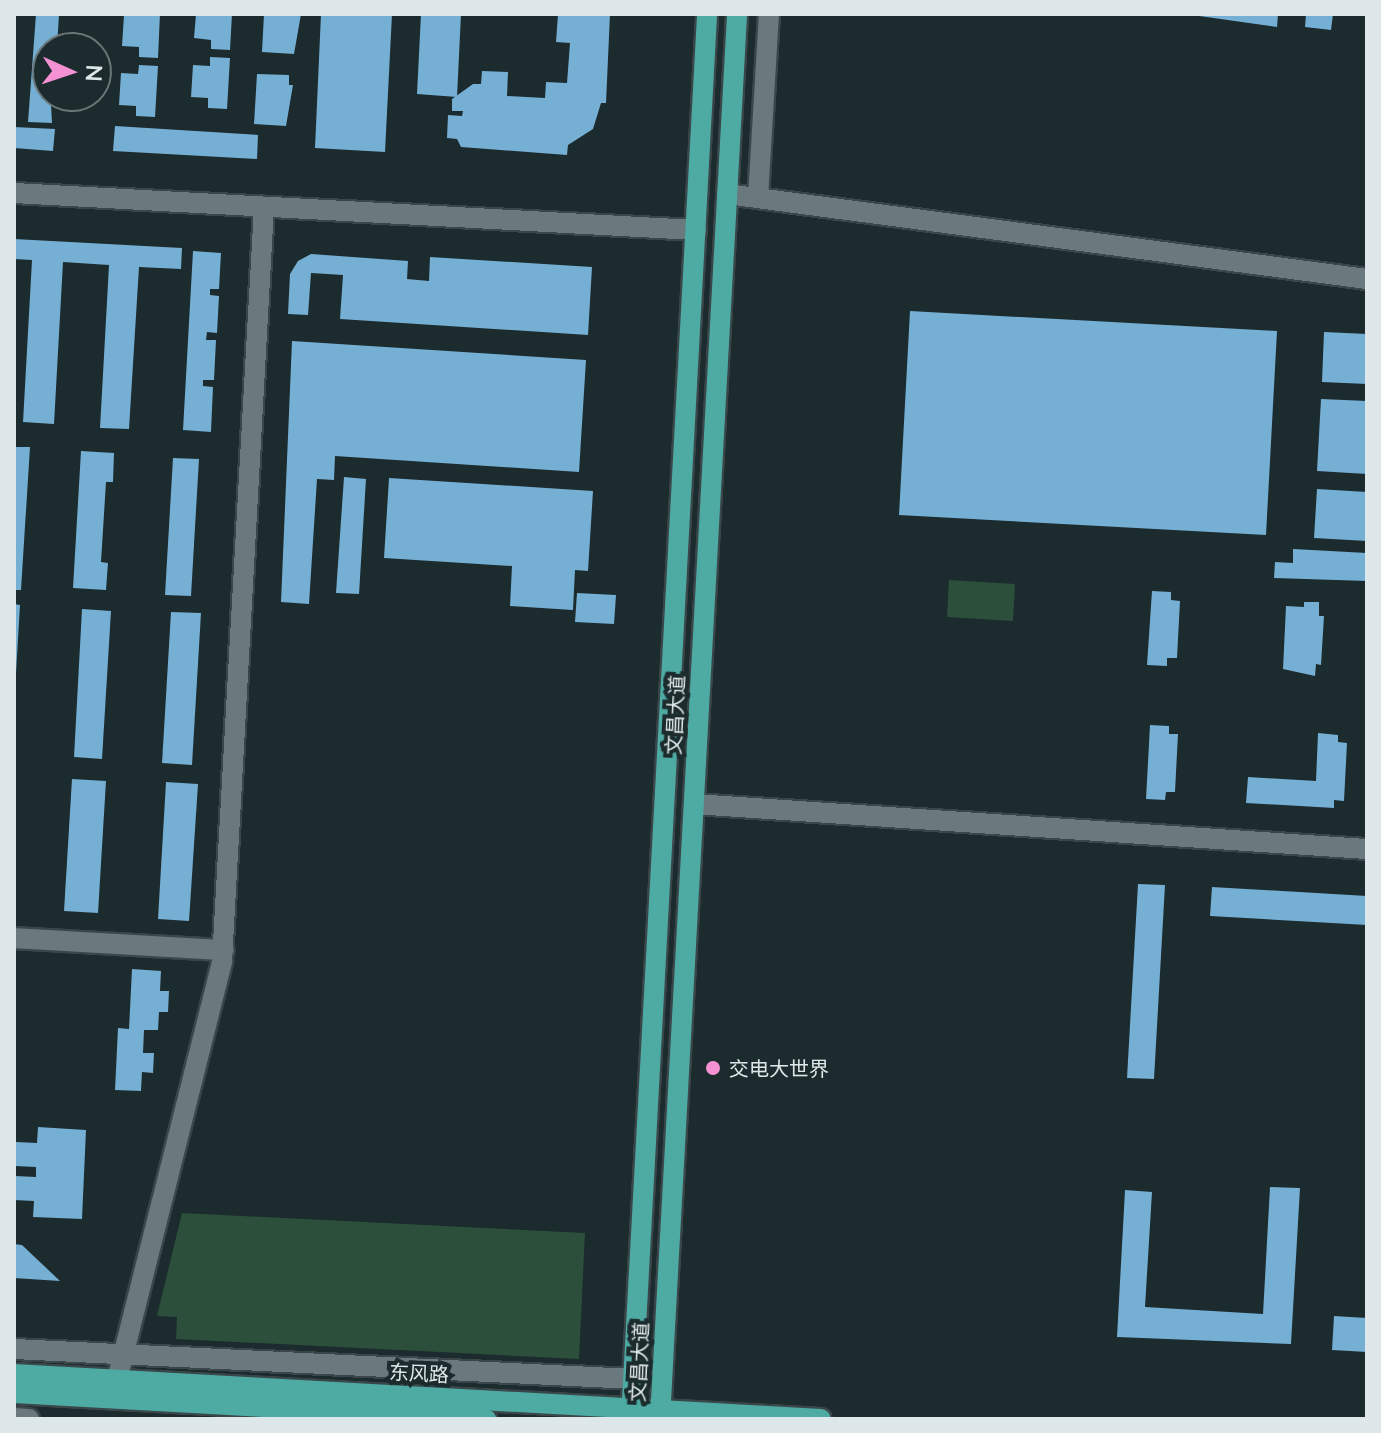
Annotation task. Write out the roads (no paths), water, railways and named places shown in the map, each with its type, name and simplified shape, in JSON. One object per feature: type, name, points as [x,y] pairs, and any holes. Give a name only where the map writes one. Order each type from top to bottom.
[{"type":"main road","name":"文昌大道","points":[[631,1414],[707,14]]},
{"type":"main road","name":"文昌大道","points":[[660,1414],[737,14]]},
{"type":"main road","name":"东风路","points":[[14,1374],[631,1414],[821,1419]]},
{"type":"main road","points":[[14,1393],[486,1419]]},
{"type":"street","points":[[758,198],[769,14]]},
{"type":"street","points":[[14,193],[696,230]]},
{"type":"street","points":[[727,194],[1367,279]]},
{"type":"street","points":[[117,1380],[224,950],[264,207]]},
{"type":"street","points":[[694,804],[1367,849]]},
{"type":"street","points":[[14,938],[224,950]]},
{"type":"street","points":[[14,1349],[633,1379]]},
{"type":"street","points":[[14,1418],[29,1419]]},
{"type":"place","name":"交电大世界","points":[[713,1068]]}]
